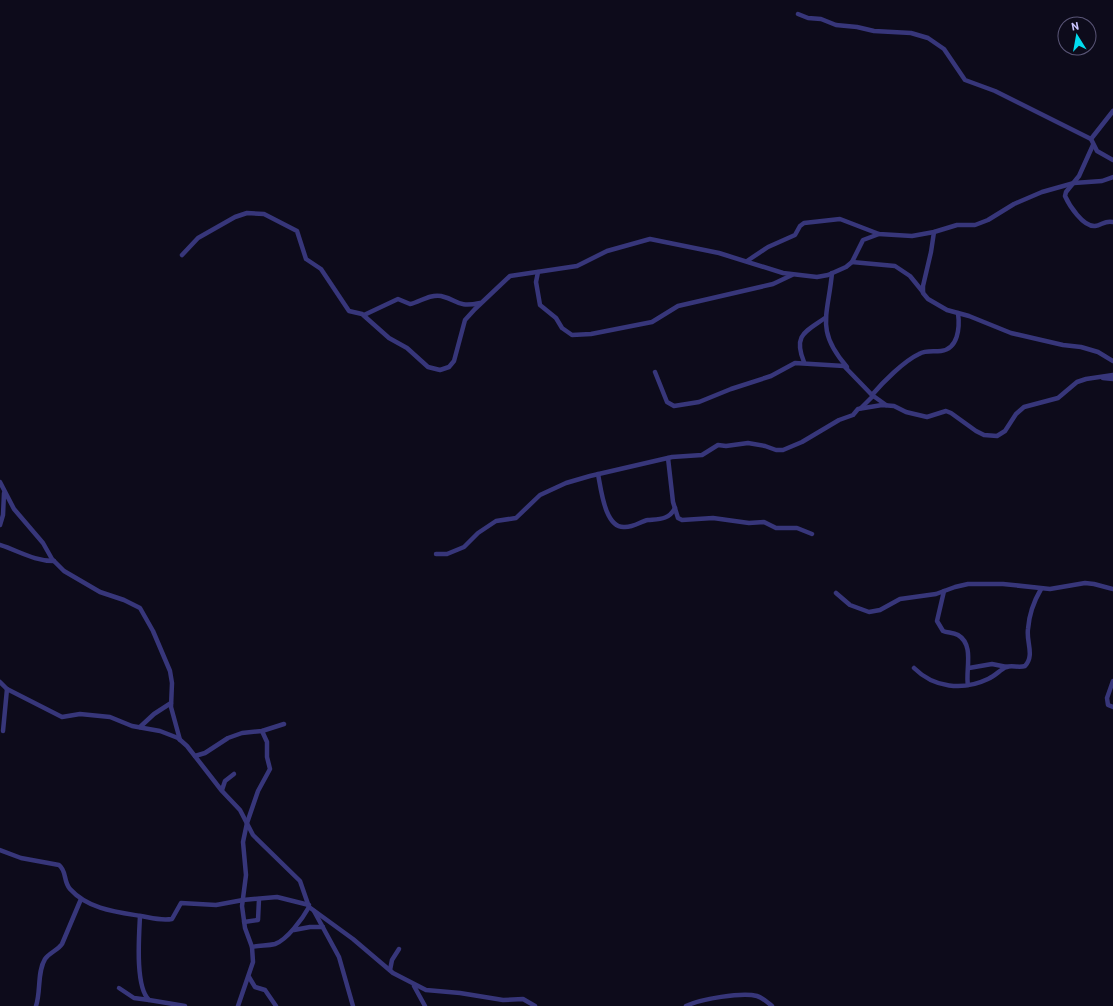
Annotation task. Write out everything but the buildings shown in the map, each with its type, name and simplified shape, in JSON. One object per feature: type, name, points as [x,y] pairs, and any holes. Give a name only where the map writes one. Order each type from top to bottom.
[{"type":"street","points":[[798,14],[808,18],[821,19],[836,25],[857,27],[874,31],[911,33],[928,38],[944,49],[965,80],[995,91],[1091,139],[1093,145],[1103,155],[1113,160]]},
{"type":"street","points":[[1091,139],[1113,110]]},
{"type":"street","points":[[1093,145],[1089,157],[1074,183],[1066,192],[1065,196],[1083,220],[1094,226],[1107,221],[1113,222]]},
{"type":"street","points":[[747,261],[768,247],[795,235],[800,226],[804,223],[840,219],[879,234],[912,236],[934,232],[957,225],[979,223],[1035,194],[1074,183],[1102,181],[1113,177]]},
{"type":"street","points":[[182,255],[198,238],[235,217],[247,213],[264,214],[297,231],[306,258],[321,269],[349,311],[364,315],[389,338],[407,348],[428,367],[440,370],[449,367],[454,361],[465,320],[508,277],[577,266],[607,251],[650,239],[672,242],[747,261],[773,270],[813,277],[832,273],[846,267],[852,262],[863,240],[879,234]]},
{"type":"street","points":[[923,293],[934,232]]},
{"type":"street","points":[[852,262],[895,266],[910,276],[925,296],[942,308],[969,316],[1011,332],[1091,350],[1113,360]]},
{"type":"street","points":[[538,272],[536,282],[540,305],[556,318],[562,328],[575,336],[652,322],[678,306],[773,284],[796,275]]},
{"type":"street","points":[[832,273],[825,318],[827,336],[853,376],[886,405],[927,417],[946,411],[952,413],[976,431],[997,436],[1005,431],[1016,414],[1024,407],[1058,398],[1077,382],[1113,375]]},
{"type":"street","points":[[364,315],[398,298],[410,304],[424,298],[436,296],[464,305],[481,303]]},
{"type":"street","points":[[436,554],[447,554],[464,547],[478,533],[496,521],[516,518],[533,501],[547,491],[566,483],[668,458],[702,455],[718,445],[726,446],[742,443],[783,450],[802,442],[839,420],[853,415],[908,361],[918,354],[942,351],[952,346],[956,338],[958,313]]},
{"type":"street","points":[[804,362],[799,348],[799,342],[808,330],[825,318]]},
{"type":"street","points":[[655,372],[667,402],[674,406],[679,406],[698,402],[731,388],[771,376],[795,363],[804,362],[847,367]]},
{"type":"street","points":[[1099,377],[1113,379]]},
{"type":"street","points":[[861,408],[886,405]]},
{"type":"street","points":[[668,458],[674,508],[678,518],[682,520],[713,518],[749,523],[764,522],[776,528],[797,528],[812,534]]},
{"type":"street","points":[[598,474],[608,515],[612,523],[617,527],[631,527],[645,520],[661,520],[670,515],[674,508]]},
{"type":"street","points":[[0,482],[14,509],[43,543],[54,561],[68,575],[89,586],[140,608],[153,631],[170,671],[172,683],[171,703],[180,740]]},
{"type":"street","points":[[0,525],[3,515],[4,491]]},
{"type":"street","points":[[0,545],[40,561],[54,561]]},
{"type":"street","points":[[836,593],[842,600],[857,609],[869,612],[886,607],[900,599],[929,595],[955,587],[987,583],[1041,590],[1085,583],[1113,589]]},
{"type":"street","points":[[969,668],[992,664],[1007,667],[1022,667],[1028,662],[1030,654],[1028,636],[1029,624],[1035,601],[1041,590]]},
{"type":"street","points":[[944,591],[937,621],[943,631],[955,634],[962,638],[969,668],[967,673],[968,685]]},
{"type":"street","points":[[914,668],[926,678],[937,683],[951,686],[968,685],[990,678],[1007,667]]},
{"type":"street","points":[[1113,681],[1106,699],[1108,705],[1113,707]]},
{"type":"street","points":[[0,682],[7,689],[62,717],[80,714],[110,717],[140,727],[160,731],[180,740],[240,810],[253,835],[300,881],[309,906],[353,939],[390,970],[413,985],[432,991],[460,993],[503,1000],[524,999],[536,1006]]},
{"type":"street","points":[[3,732],[7,689]]},
{"type":"street","points":[[140,727],[154,714],[171,703]]},
{"type":"street","points":[[195,756],[205,753],[228,738],[242,733],[262,730],[284,724]]},
{"type":"street","points":[[238,1006],[239,999],[249,977],[253,962],[252,947],[244,922],[243,900],[246,875],[242,846],[247,822],[262,782],[270,769],[267,757],[267,742],[262,730]]},
{"type":"street","points":[[222,790],[225,781],[234,774]]},
{"type":"street","points":[[0,850],[21,858],[59,865],[63,869],[66,885],[81,899],[112,911],[140,916],[172,919],[181,903],[216,904],[276,897],[309,906]]},
{"type":"street","points":[[36,1006],[42,965],[49,954],[58,950],[62,944],[81,899]]},
{"type":"street","points":[[244,922],[258,920],[259,899]]},
{"type":"street","points":[[252,947],[277,943],[302,919],[309,906]]},
{"type":"street","points":[[314,911],[339,957],[353,1006]]},
{"type":"street","points":[[140,916],[138,945],[141,983],[142,992],[149,1000]]},
{"type":"street","points":[[290,931],[310,926],[323,927]]},
{"type":"street","points":[[390,970],[392,960],[399,949]]},
{"type":"street","points":[[249,977],[255,987],[265,990],[276,1006]]},
{"type":"street","points":[[413,985],[426,1006]]},
{"type":"street","points":[[119,988],[134,998],[185,1006]]},
{"type":"street","points":[[686,1006],[698,1001],[749,995],[759,997],[772,1006]]}]
